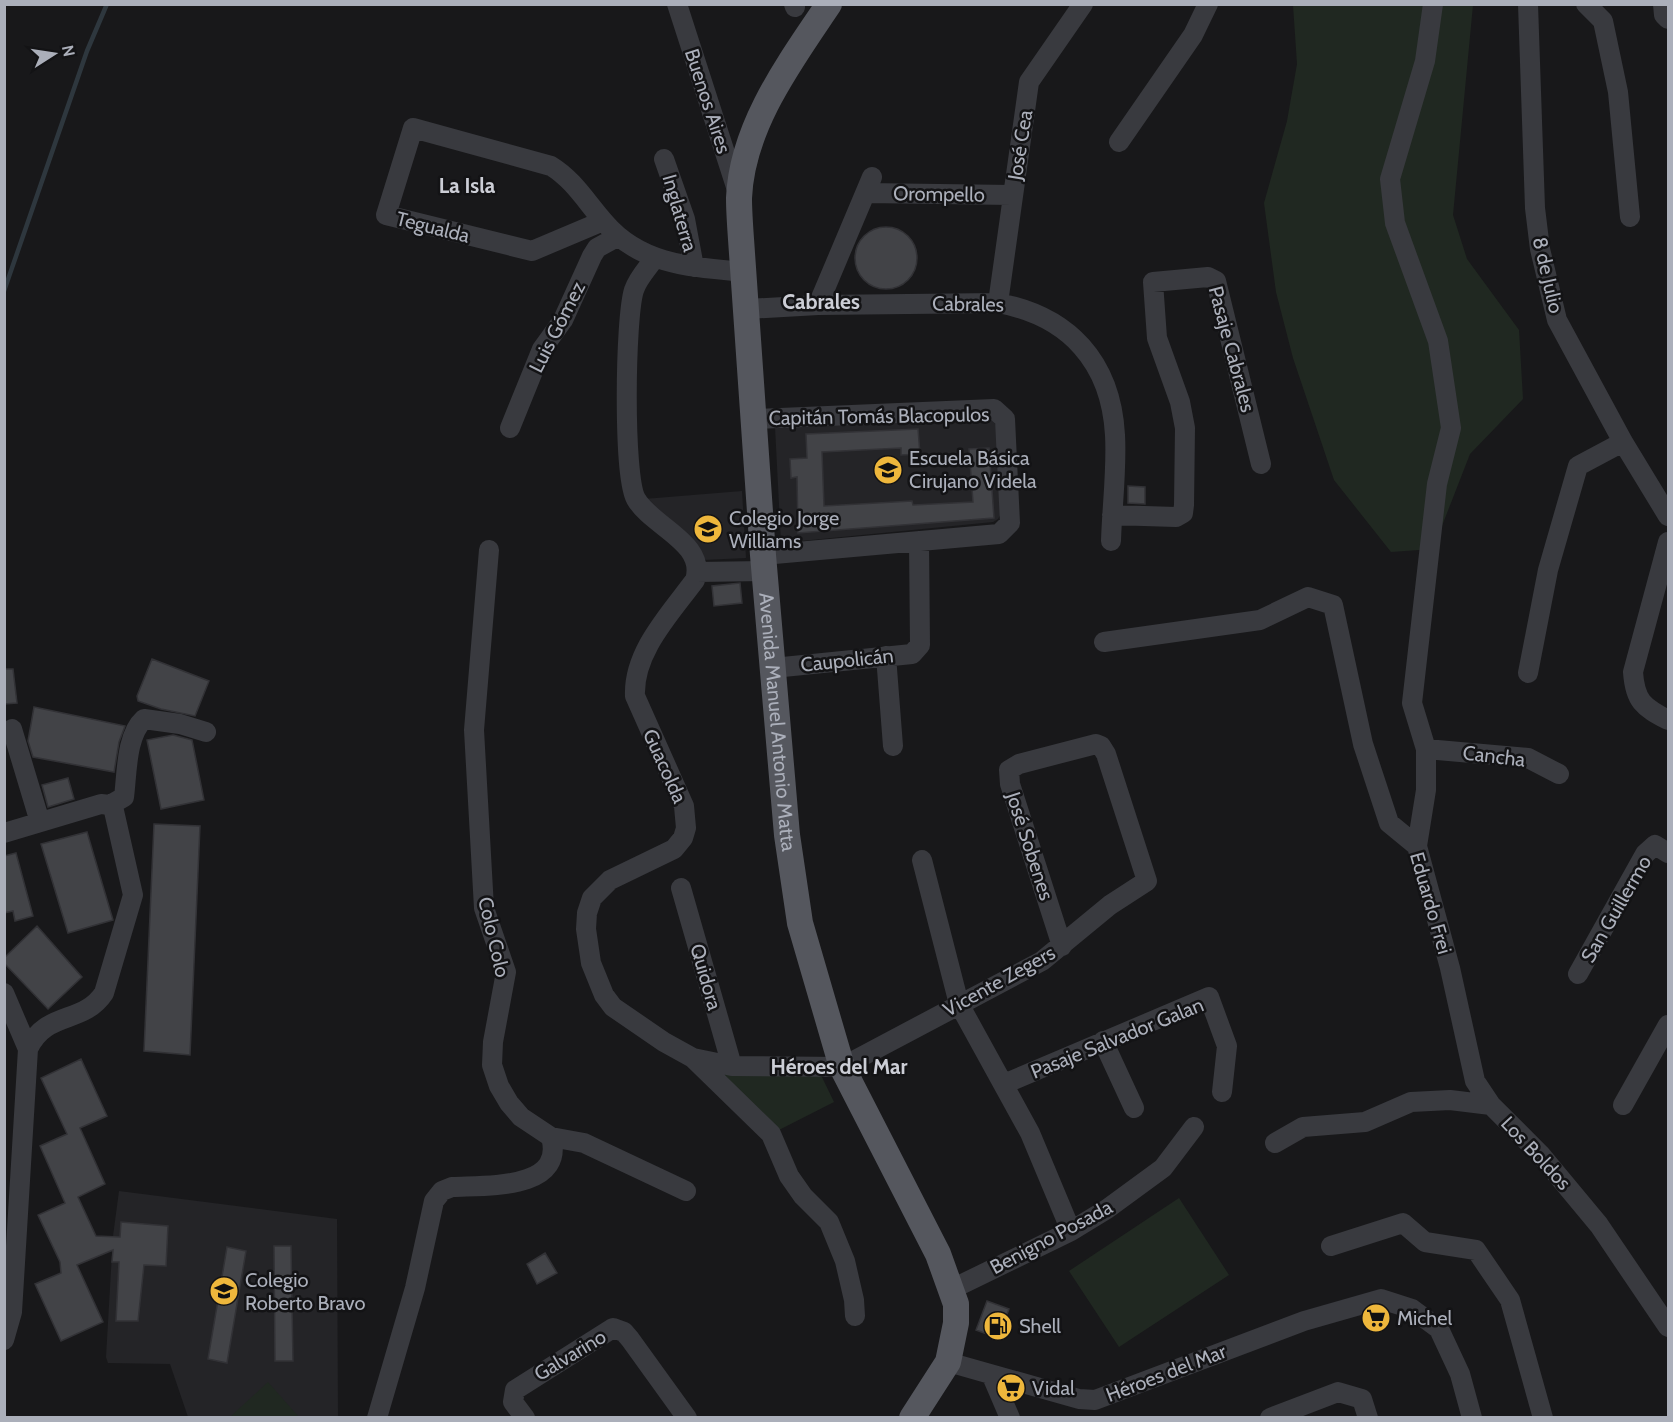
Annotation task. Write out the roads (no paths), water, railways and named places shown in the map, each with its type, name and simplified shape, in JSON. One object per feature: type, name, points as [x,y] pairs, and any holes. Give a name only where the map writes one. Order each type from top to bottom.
[{"type":"main road","name":"Avenida Manuel Antonio Matta","points":[[829,4],[758,120],[743,170],[739,196],[764,563],[788,835],[800,923],[842,1067],[938,1254],[952,1289],[956,1323],[948,1362],[912,1418]]},
{"type":"street","name":"Buenos Aires","points":[[677,4],[739,196]]},
{"type":"street","name":"José Cea","points":[[999,303],[1029,82],[1083,4]]},
{"type":"street","points":[[1119,142],[1193,35],[1208,4]]},
{"type":"street","points":[[1417,846],[1426,790],[1426,749],[1412,703],[1437,484],[1451,428],[1438,341],[1395,223],[1390,179],[1425,61],[1433,4]]},
{"type":"street","name":"8 de Julio","points":[[1528,4],[1535,208],[1540,249],[1557,320],[1623,442],[1668,516]]},
{"type":"street","points":[[1587,4],[1603,21],[1618,92],[1629,217]]},
{"type":"street","points":[[1663,4],[1664,15],[1668,19]]},
{"type":"street","name":"Tegualda","points":[[603,221],[532,251],[386,215],[414,128],[551,166],[563,173],[578,188],[617,237],[654,259],[694,267],[744,272]]},
{"type":"street","name":"Inglaterra","points":[[664,159],[685,219],[694,267]]},
{"type":"street","name":"Orompello","points":[[818,305],[869,185],[1012,195]]},
{"type":"street","name":"Luis Gómez","points":[[510,428],[542,349],[563,320],[592,256],[597,248],[617,237]]},
{"type":"street","points":[[654,259],[635,289],[628,317],[628,475],[637,502],[684,544],[693,556],[697,572],[764,563]]},
{"type":"street","name":"Pasaje Cabrales","points":[[1112,515],[1176,518],[1183,513],[1185,428],[1180,402],[1157,338],[1153,282],[1208,277],[1216,281],[1261,464]]},
{"type":"street","name":"Cabrales","points":[[747,309],[818,305],[999,303],[1024,307],[1044,315],[1069,332],[1091,358],[1104,382],[1112,411],[1115,437],[1111,541]]},
{"type":"street","name":"Capitán Tomás Blacopulos","points":[[754,419],[993,410],[1005,419],[1010,523],[999,534],[919,541],[764,563]]},
{"type":"street","points":[[1528,673],[1548,570],[1578,466],[1623,442]]},
{"type":"street","name":"Caupolicán","points":[[773,668],[912,654],[920,645],[919,541]]},
{"type":"street","points":[[1668,542],[1663,582],[1633,672],[1634,689],[1639,701],[1668,720]]},
{"type":"street","name":"Colo Colo","points":[[489,550],[474,730],[484,908],[506,972],[493,1042],[492,1065],[499,1086],[509,1103],[521,1117],[551,1137]]},
{"type":"street","name":"Guacolda","points":[[697,572],[695,580],[662,624],[638,664],[634,679],[635,696],[640,711],[684,806],[686,828],[683,838],[674,849],[599,888],[586,913],[591,963],[604,995],[613,1007],[664,1042],[693,1058],[771,1134],[789,1176],[803,1196],[829,1222],[845,1261],[854,1300],[855,1316]]},
{"type":"street","name":"Eduardo Frei","points":[[1104,642],[1260,620],[1308,597],[1333,605],[1363,744],[1389,823],[1417,846],[1450,968],[1475,1081],[1491,1105]]},
{"type":"street","points":[[886,656],[893,746]]},
{"type":"street","points":[[4,833],[101,804],[110,805],[124,797],[134,735],[138,725],[144,719],[180,724],[206,732]]},
{"type":"street","points":[[12,729],[40,822]]},
{"type":"street","name":"José Sobenes","points":[[1062,946],[1010,784],[1009,770],[1013,766],[1090,745],[1101,746],[1147,881]]},
{"type":"street","name":"Cancha","points":[[1426,749],[1528,758],[1559,774]]},
{"type":"street","points":[[4,1340],[12,1312],[28,1049],[33,1038],[44,1027],[55,1020],[88,1010],[97,1004],[104,993],[133,895],[114,811],[110,805]]},
{"type":"street","name":"San Guillermo","points":[[1578,974],[1645,854],[1662,849]]},
{"type":"street","points":[[922,860],[959,1004],[1030,1133],[1071,1231]]},
{"type":"street","name":"Vicente Zegers","points":[[842,1067],[1042,961],[1110,905],[1147,881]]},
{"type":"street","name":"Quidora","points":[[681,888],[732,1066]]},
{"type":"street","points":[[4,993],[28,1049]]},
{"type":"street","name":"Pasaje Salvador Galan","points":[[1004,1084],[1209,997],[1227,1046],[1222,1092]]},
{"type":"street","points":[[1623,1105],[1668,1025]]},
{"type":"street","points":[[1103,1041],[1134,1108]]},
{"type":"street","name":"Guacolda","points":[[693,1058],[732,1066],[842,1067]]},
{"type":"street","name":"Los Boldos","points":[[1275,1143],[1303,1127],[1365,1122],[1411,1102],[1450,1100],[1491,1105],[1540,1154],[1599,1225],[1668,1327]]},
{"type":"street","name":"Benigno Posada","points":[[952,1289],[1071,1231],[1107,1209],[1163,1168],[1194,1127]]},
{"type":"street","points":[[377,1418],[415,1288],[434,1201],[442,1191],[452,1187],[521,1182],[539,1175],[552,1154],[551,1137],[584,1143],[686,1191]]},
{"type":"street","points":[[1331,1246],[1403,1223],[1425,1242],[1476,1250],[1509,1300],[1543,1418]]},
{"type":"street","name":"Héroes del Mar","points":[[948,1362],[1079,1399],[1095,1400],[1304,1321],[1381,1299],[1412,1308],[1439,1329],[1460,1374],[1472,1418]]},
{"type":"street","name":"Galvarino","points":[[525,1418],[513,1402],[515,1390],[613,1328],[624,1332],[630,1339],[682,1416]]},
{"type":"street","points":[[992,1376],[1010,1418]]},
{"type":"street","points":[[1270,1418],[1338,1392],[1362,1399],[1368,1418]]},
{"type":"waterway","points":[[4,291],[87,51],[107,4]]},
{"type":"place","name":"Escuela Básica Cirujano Videla","points":[[888,470]]},
{"type":"place","name":"Colegio Jorge Williams","points":[[708,529]]},
{"type":"place","name":"Colegio Roberto Bravo","points":[[224,1291]]},
{"type":"place","name":"Michel","points":[[1376,1318]]},
{"type":"place","name":"Shell","points":[[998,1326]]},
{"type":"place","name":"Vidal","points":[[1011,1388]]},
{"type":"district","name":"La Isla","points":[[467,186]]},
{"type":"district","name":"Cabrales","points":[[821,302]]},
{"type":"district","name":"Héroes del Mar","points":[[839,1067]]}]
